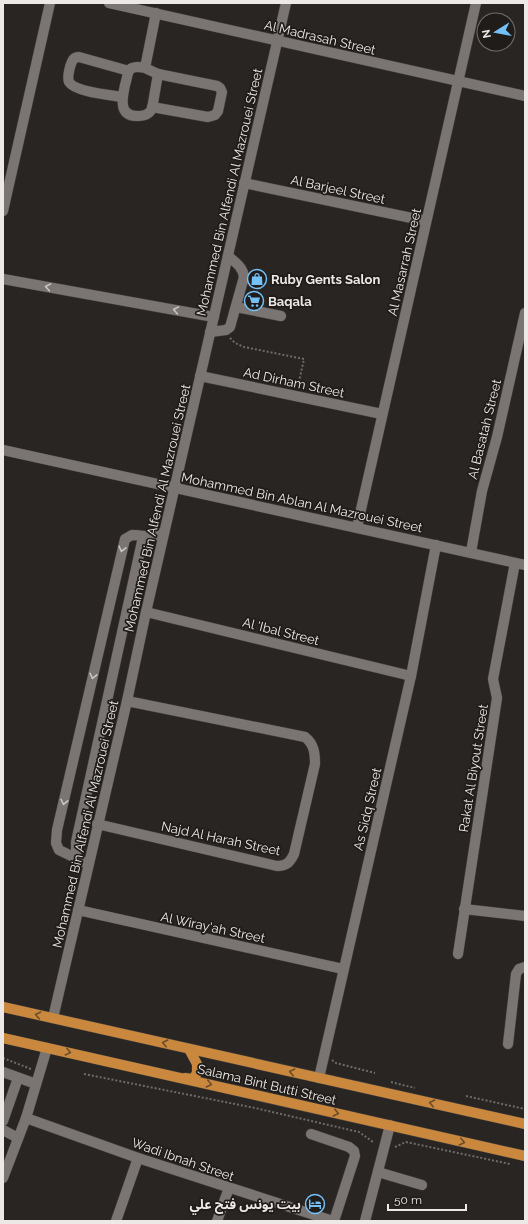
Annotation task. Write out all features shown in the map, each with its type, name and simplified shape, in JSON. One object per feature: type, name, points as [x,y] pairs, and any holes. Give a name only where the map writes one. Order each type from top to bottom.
[{"type":"main road","name":"Salama Bint Butti Street","points":[[3,1007],[525,1124]]},
{"type":"main road","name":"Salama Bint Butti Street","points":[[3,1038],[525,1156]]},
{"type":"main road","points":[[181,1078],[193,1079],[197,1073],[197,1064],[189,1049]]},
{"type":"street","points":[[3,211],[50,3]]},
{"type":"street","name":"Al Madrasah Street","points":[[109,3],[525,96]]},
{"type":"street","name":"Mohammed Bin Alfendi Al Mazrouei Street","points":[[53,1018],[286,3]]},
{"type":"street","name":"Al Masarrah Street","points":[[357,527],[476,3]]},
{"type":"street","points":[[144,68],[156,13]]},
{"type":"street","points":[[122,97],[80,89],[73,86],[69,81],[68,76],[70,65],[75,57],[79,57],[129,71]]},
{"type":"street","points":[[152,107],[208,117],[212,116],[218,111],[222,92],[217,86],[158,74],[144,68],[132,68],[129,71],[122,97],[124,109],[131,115],[147,115],[150,113],[158,74]]},
{"type":"street","name":"Al Barjeel Street","points":[[244,183],[426,221]]},
{"type":"street","points":[[210,332],[226,330],[230,327],[244,277],[240,267],[228,256]]},
{"type":"street","points":[[3,279],[214,316]]},
{"type":"street","points":[[236,307],[281,316]]},
{"type":"street","name":"Al Basatah Street","points":[[471,552],[482,491],[497,437],[525,313]]},
{"type":"street","name":"Ad Dirham Street","points":[[200,376],[382,414]]},
{"type":"street","name":"Mohammed Bin Ablan Al Mazrouei Street","points":[[3,450],[520,564]]},
{"type":"street","points":[[88,864],[60,850],[56,840],[57,830],[124,539],[132,535],[153,537],[164,532]]},
{"type":"street","points":[[77,858],[76,842],[143,537]]},
{"type":"street","name":"As Sidq Street","points":[[319,1078],[411,676],[436,545]]},
{"type":"street","name":"Rakat Al Biyout Street","points":[[458,954],[497,698],[493,678],[520,564]]},
{"type":"street","name":"Al 'Ibal Street","points":[[146,612],[411,676]]},
{"type":"street","name":"Najd Al Harah Street","points":[[97,824],[277,866],[287,864],[291,861],[294,854],[315,764],[315,754],[310,741],[304,738],[127,701]]},
{"type":"street","points":[[464,909],[525,916]]},
{"type":"street","name":"Al Wiray'ah Street","points":[[78,910],[343,969]]},
{"type":"street","points":[[508,1044],[516,974],[520,969],[525,968]]},
{"type":"street","points":[[3,1178],[26,1118],[47,1048]]},
{"type":"street","points":[[3,1072],[36,1084]]},
{"type":"street","points":[[3,1121],[18,1078]]},
{"type":"street","name":"Wadi Ibnah Street","points":[[26,1118],[138,1158],[333,1221]]},
{"type":"street","points":[[365,1221],[390,1125]]},
{"type":"street","points":[[3,1130],[18,1138]]},
{"type":"street","points":[[311,1134],[350,1147],[354,1151],[355,1156],[333,1221]]},
{"type":"street","points":[[116,1221],[138,1158]]},
{"type":"street","points":[[378,1172],[422,1185]]},
{"type":"street","points":[[217,1221],[229,1188]]},
{"type":"path","points":[[226,330],[228,335],[235,343],[244,347],[304,359],[296,396]]},
{"type":"path","points":[[329,1057],[336,1063],[375,1073]]},
{"type":"path","points":[[3,1058],[30,1070]]},
{"type":"path","points":[[84,1074],[255,1108],[359,1132],[373,1142]]},
{"type":"path","points":[[466,1096],[525,1109]]},
{"type":"path","points":[[395,1147],[406,1142],[510,1164]]},
{"type":"place","name":"Ruby Gents Salon","points":[[257,279]]},
{"type":"place","name":"Baqala","points":[[254,301]]},
{"type":"place","name":"بيت يونس فتح علي","points":[[315,1204]]}]
